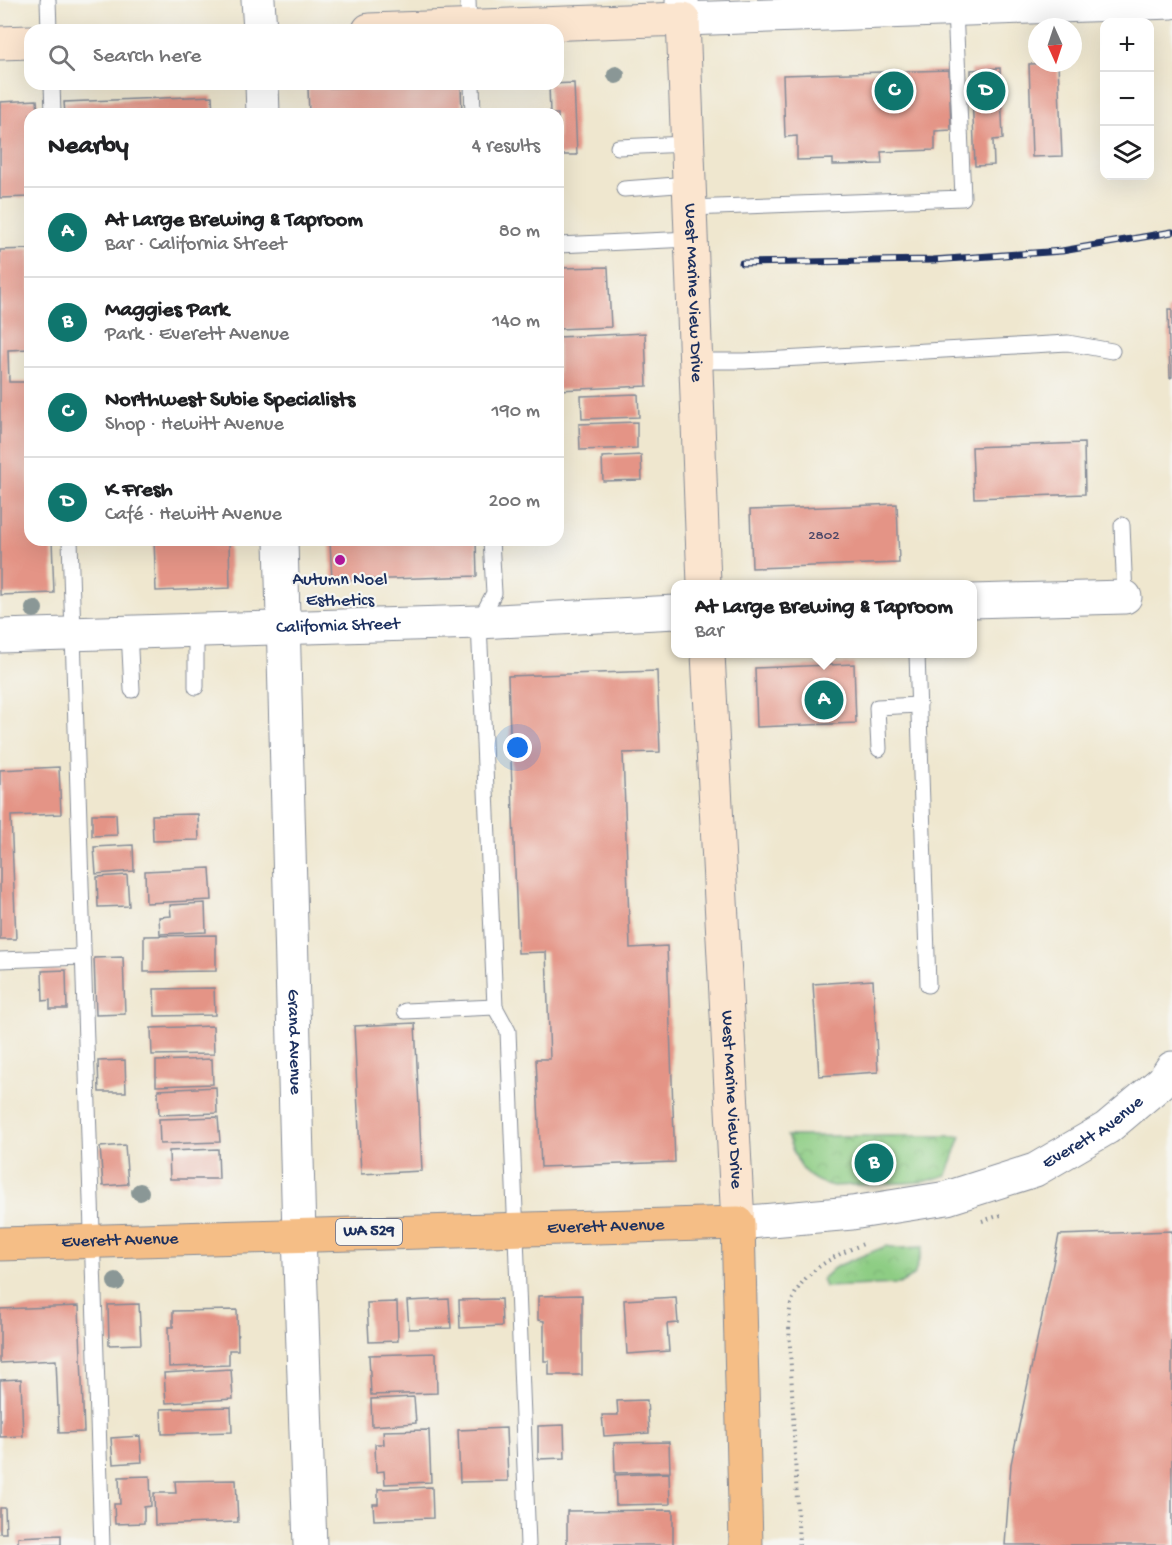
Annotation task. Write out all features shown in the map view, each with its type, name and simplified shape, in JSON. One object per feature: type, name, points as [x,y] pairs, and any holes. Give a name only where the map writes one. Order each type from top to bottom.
[{"type":"main road","points":[[424,24],[469,19],[682,9]]},
{"type":"main road","name":"West Marine View Drive","points":[[682,9],[704,580]]},
{"type":"main road","points":[[0,43],[24,42]]},
{"type":"main road","name":"West Marine View Drive","points":[[708,658],[738,1223],[747,1545]]},
{"type":"main road","name":"Everett Avenue","points":[[0,1244],[738,1223]]},
{"type":"street","points":[[258,0],[260,24]]},
{"type":"street","points":[[682,9],[893,6],[955,9],[1104,2],[1172,2]]},
{"type":"street","points":[[262,90],[263,108]]},
{"type":"street","name":"Grand Avenue","points":[[281,546],[299,1234],[310,1545]]},
{"type":"street","points":[[977,601],[1125,597]]},
{"type":"street","name":"California Street","points":[[0,636],[479,622],[671,612]]},
{"type":"street","name":"Everett Avenue","points":[[738,1223],[852,1213],[947,1198],[1035,1170],[1107,1128],[1163,1081],[1172,1068]]},
{"type":"lane","points":[[48,0],[50,24]]},
{"type":"lane","points":[[564,243],[690,210],[963,198],[955,9]]},
{"type":"lane","points":[[52,90],[53,108]]},
{"type":"lane","points":[[472,90],[473,108]]},
{"type":"lane","points":[[618,147],[687,144]]},
{"type":"lane","points":[[624,189],[690,210]]},
{"type":"lane","points":[[696,361],[744,361],[1068,343],[1112,351]]},
{"type":"lane","points":[[1122,525],[1125,597]]},
{"type":"lane","points":[[70,546],[102,1545]]},
{"type":"lane","points":[[491,546],[494,593],[479,622],[495,1007],[508,1031],[528,1545]]},
{"type":"lane","points":[[196,629],[196,687]]},
{"type":"lane","points":[[129,632],[132,690]]},
{"type":"lane","points":[[917,658],[928,985]]},
{"type":"lane","points":[[879,748],[877,707],[919,705]]},
{"type":"lane","points":[[0,960],[83,957]]},
{"type":"lane","points":[[405,1011],[495,1007]]},
{"type":"path","points":[[799,1545],[789,1325],[791,1303],[798,1287],[814,1271],[835,1256],[865,1244]]},
{"type":"green space","points":[[787,1136],[961,1136],[947,1175],[924,1182],[833,1186],[814,1179],[802,1169]]},
{"type":"green space","points":[[886,1246],[923,1247],[914,1276],[899,1284],[825,1287],[822,1279],[835,1267]]},
{"type":"building","points":[[1000,68],[1003,139],[993,140],[994,165],[975,166],[971,70]]},
{"type":"building","points":[[949,70],[951,130],[935,131],[935,150],[881,152],[882,164],[833,165],[833,159],[797,160],[797,136],[785,137],[783,75]]},
{"type":"building","points":[[1029,72],[1058,72],[1062,156],[1032,157]]},
{"type":"building","points":[[564,83],[574,83],[577,155],[564,155],[564,108],[550,108],[549,90],[564,90]]},
{"type":"building","points":[[308,90],[461,90],[462,108],[309,108]]},
{"type":"building","points":[[212,96],[213,108],[64,108],[64,102]]},
{"type":"building","points":[[37,100],[38,108],[24,108],[24,197],[0,198],[0,102]]},
{"type":"building","points":[[24,249],[24,349],[8,350],[9,382],[24,382],[24,546],[52,546],[54,593],[0,595],[0,250]]},
{"type":"building","points":[[608,267],[611,327],[564,329],[564,268]]},
{"type":"building","points":[[1168,309],[1172,309],[1172,377],[1170,378]]},
{"type":"building","points":[[645,333],[647,386],[564,390],[564,337]]},
{"type":"building","points":[[638,394],[639,417],[582,419],[581,396]]},
{"type":"building","points":[[637,422],[637,448],[580,450],[579,424]]},
{"type":"building","points":[[1084,443],[1085,494],[974,498],[972,447]]},
{"type":"building","points":[[641,455],[642,480],[603,481],[602,457]]},
{"type":"building","points":[[897,504],[899,563],[752,568],[750,510]]},
{"type":"building","points":[[154,546],[229,546],[230,588],[156,591]]},
{"type":"building","points":[[330,546],[476,546],[477,576],[332,581]]},
{"type":"building","points":[[854,664],[856,723],[757,727],[755,668]]},
{"type":"building","points":[[657,671],[660,752],[623,753],[630,948],[667,946],[675,1162],[541,1167],[536,1059],[550,1059],[546,952],[518,953],[508,676]]},
{"type":"building","points":[[59,767],[61,814],[11,816],[16,939],[0,939],[0,770]]},
{"type":"building","points":[[92,814],[116,814],[117,835],[92,836]]},
{"type":"building","points":[[198,814],[199,840],[153,841],[152,815]]},
{"type":"building","points":[[133,845],[134,871],[96,874],[94,847]]},
{"type":"building","points":[[210,868],[212,900],[146,903],[145,871]]},
{"type":"building","points":[[127,875],[129,906],[98,907],[97,877]]},
{"type":"building","points":[[205,903],[206,932],[160,934],[159,917],[171,916],[170,905]]},
{"type":"building","points":[[216,935],[216,971],[144,972],[144,936]]},
{"type":"building","points":[[123,957],[125,1014],[96,1015],[94,958]]},
{"type":"building","points":[[66,970],[67,1009],[50,1009],[50,1000],[43,1001],[42,971]]},
{"type":"building","points":[[873,980],[878,1072],[819,1076],[813,984]]},
{"type":"building","points":[[214,988],[215,1015],[155,1016],[154,989]]},
{"type":"building","points":[[415,1023],[422,1171],[361,1174],[354,1026]]},
{"type":"building","points":[[213,1026],[214,1054],[152,1055],[151,1028]]},
{"type":"building","points":[[212,1059],[213,1084],[156,1086],[156,1061]]},
{"type":"building","points":[[125,1060],[126,1092],[99,1092],[98,1061]]},
{"type":"building","points":[[216,1087],[217,1113],[159,1115],[158,1090]]},
{"type":"building","points":[[218,1117],[220,1142],[160,1144],[159,1119]]},
{"type":"building","points":[[125,1145],[128,1184],[103,1186],[100,1147]]},
{"type":"building","points":[[218,1149],[219,1179],[170,1179],[169,1151]]},
{"type":"building","points":[[1172,1231],[1172,1545],[1005,1545],[1011,1464],[1059,1235]]},
{"type":"building","points":[[582,1295],[582,1375],[549,1375],[549,1361],[544,1361],[544,1321],[538,1320],[538,1296]]},
{"type":"building","points":[[676,1297],[678,1323],[667,1324],[669,1351],[627,1354],[624,1300]]},
{"type":"building","points":[[449,1299],[451,1328],[409,1329],[407,1301]]},
{"type":"building","points":[[501,1299],[502,1326],[460,1328],[459,1300]]},
{"type":"building","points":[[397,1302],[398,1341],[369,1342],[367,1303]]},
{"type":"building","points":[[139,1304],[141,1344],[109,1345],[108,1305]]},
{"type":"building","points":[[79,1306],[84,1432],[59,1433],[56,1360],[0,1363],[0,1309]]},
{"type":"building","points":[[237,1310],[238,1350],[229,1350],[229,1365],[169,1367],[168,1327],[173,1327],[173,1311]]},
{"type":"building","points":[[436,1353],[437,1393],[371,1395],[369,1355]]},
{"type":"building","points":[[231,1369],[233,1399],[166,1403],[164,1373]]},
{"type":"building","points":[[21,1379],[23,1436],[0,1437],[0,1380]]},
{"type":"building","points":[[414,1397],[416,1423],[372,1426],[371,1399]]},
{"type":"building","points":[[647,1400],[649,1433],[604,1436],[602,1415],[618,1415],[617,1401]]},
{"type":"building","points":[[231,1407],[232,1432],[162,1434],[161,1409]]},
{"type":"building","points":[[564,1425],[565,1458],[538,1459],[538,1426]]},
{"type":"building","points":[[506,1428],[508,1481],[460,1482],[458,1430]]},
{"type":"building","points":[[429,1430],[431,1482],[385,1484],[384,1471],[376,1472],[375,1444],[384,1444],[383,1431]]},
{"type":"building","points":[[140,1436],[142,1462],[113,1464],[111,1438]]},
{"type":"building","points":[[669,1442],[670,1472],[615,1473],[614,1443]]},
{"type":"building","points":[[669,1473],[670,1504],[616,1505],[615,1475]]},
{"type":"building","points":[[150,1476],[151,1506],[144,1507],[144,1523],[115,1524],[114,1504],[120,1504],[119,1477]]},
{"type":"building","points":[[236,1480],[238,1522],[155,1525],[154,1493],[176,1493],[175,1481]]},
{"type":"building","points":[[432,1487],[433,1518],[374,1520],[373,1504],[378,1504],[378,1489]]},
{"type":"building","points":[[0,1508],[5,1508],[6,1533],[0,1533]]},
{"type":"building","points":[[673,1510],[673,1545],[567,1545],[567,1511]]},
{"type":"building","points":[[61,1535],[61,1545],[18,1545],[18,1537]]},
{"type":"railway","points":[[742,263],[933,260],[1062,251],[1172,232]]},
{"type":"place","name":"Northwest Subie Specialists","points":[[894,91]]},
{"type":"place","name":"K Fresh","points":[[986,91]]},
{"type":"place","name":"Autumn Noel Esthetics","points":[[340,560]]},
{"type":"place","name":"At Large Brewing & Taproom","points":[[824,700]]},
{"type":"place","name":"Maggies Park","points":[[874,1163]]}]
